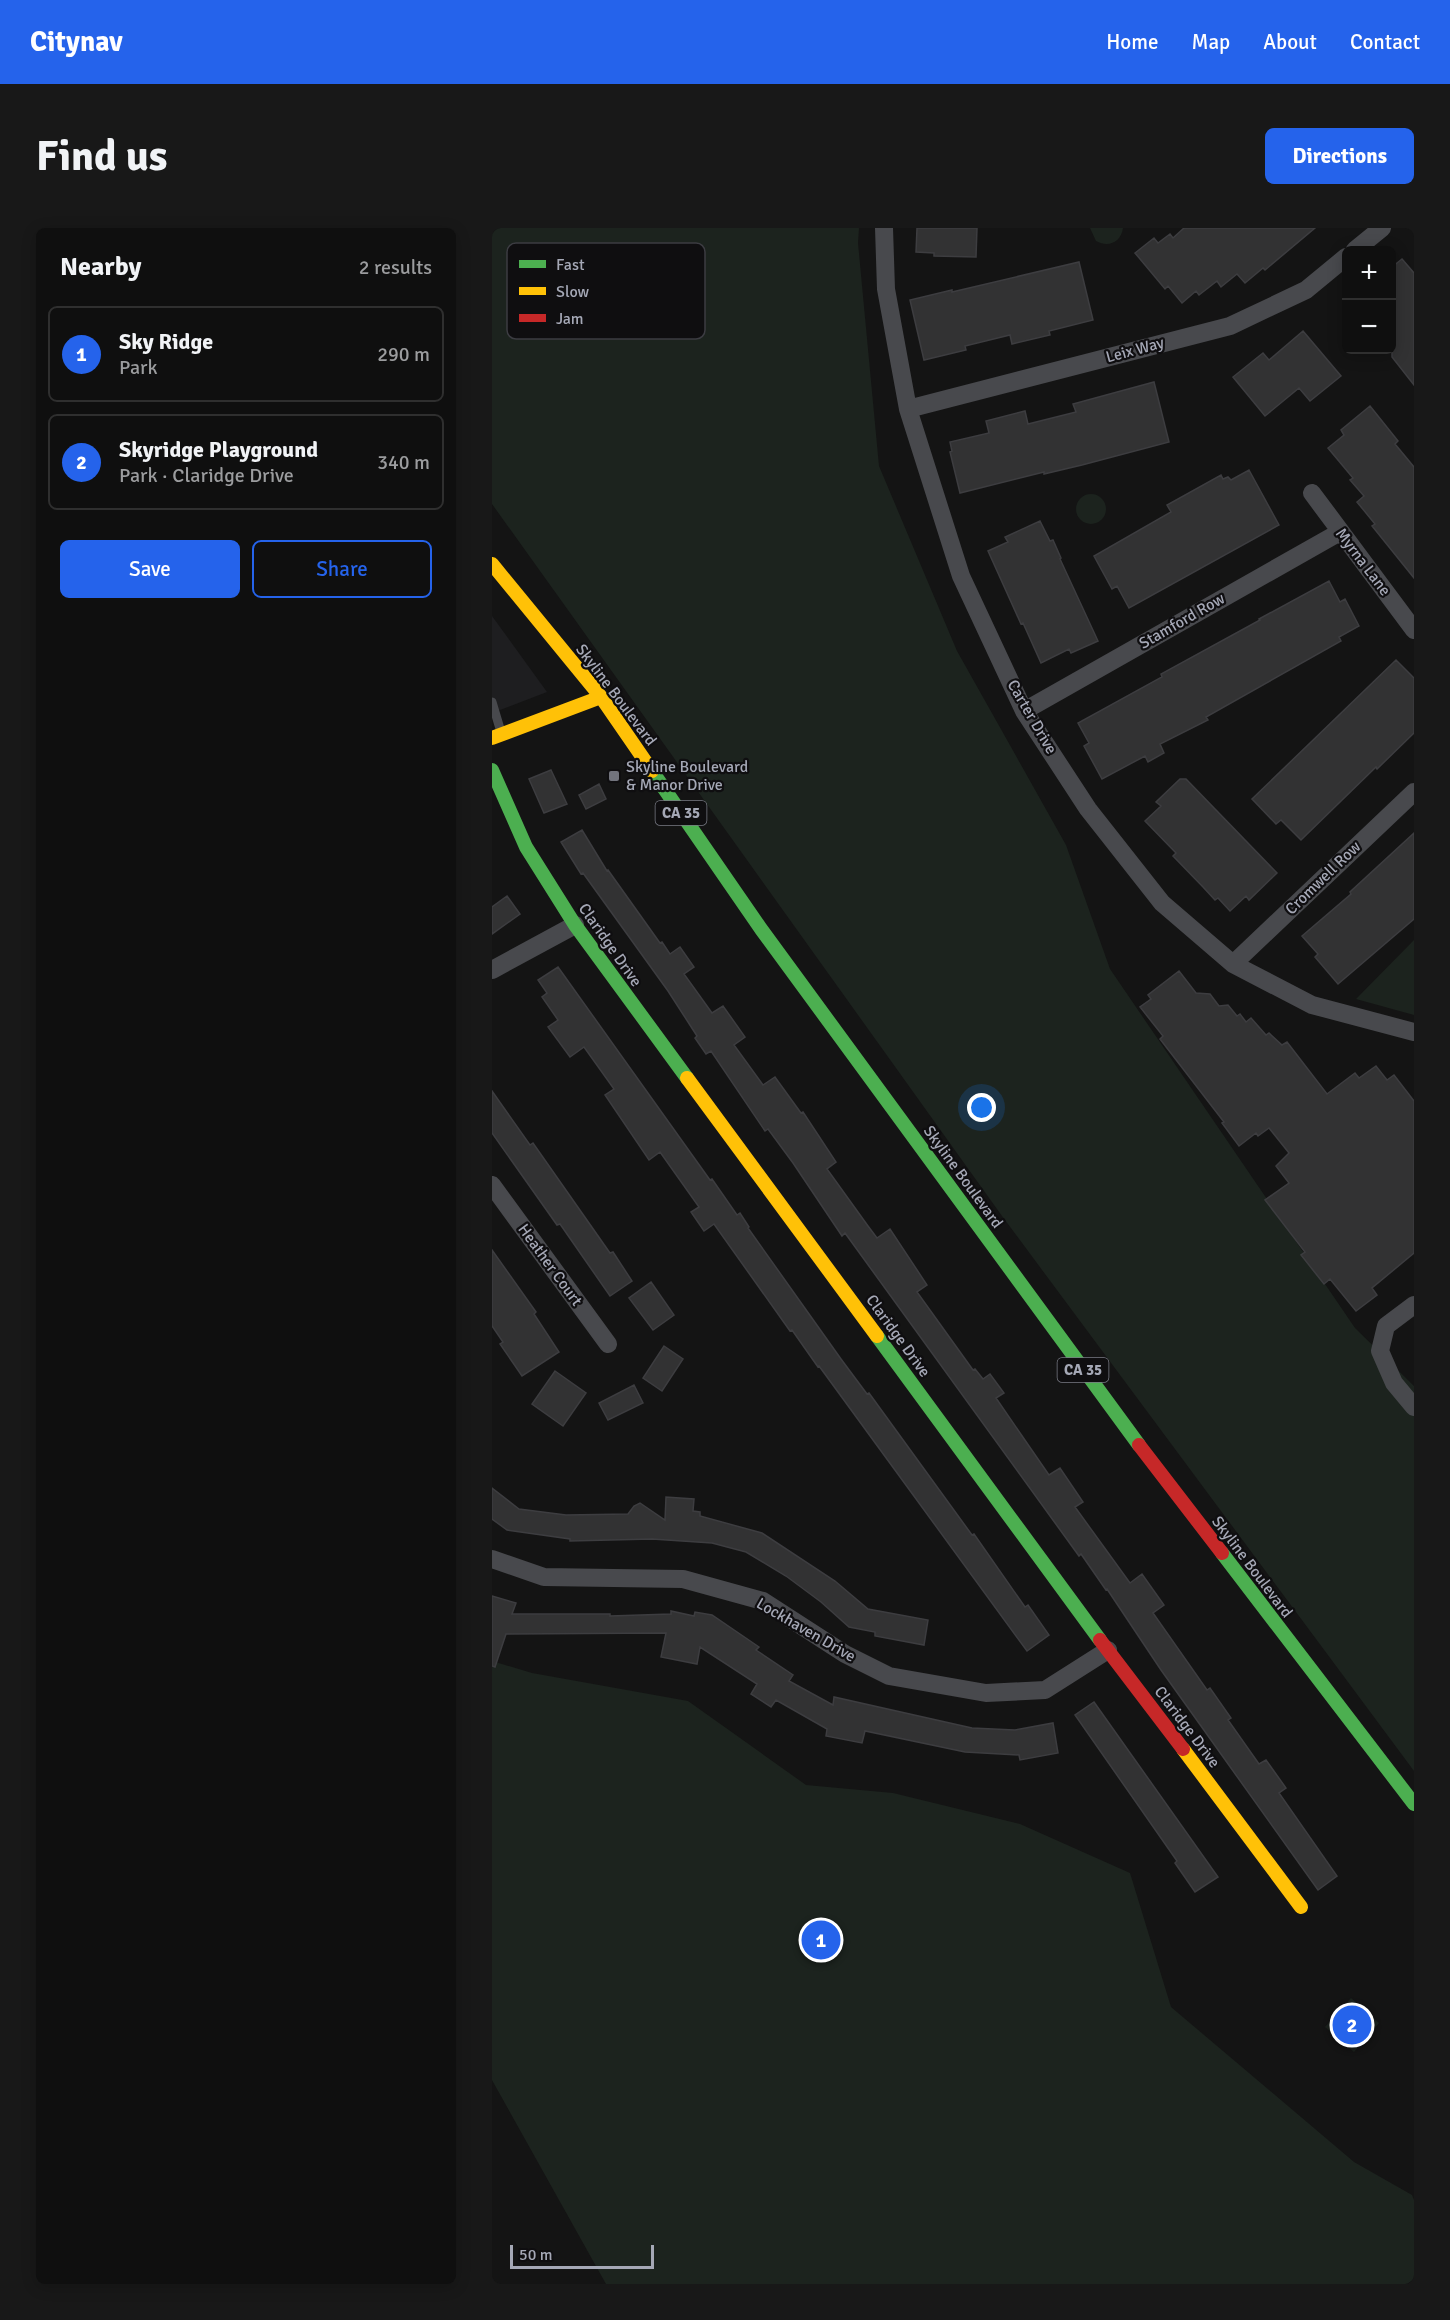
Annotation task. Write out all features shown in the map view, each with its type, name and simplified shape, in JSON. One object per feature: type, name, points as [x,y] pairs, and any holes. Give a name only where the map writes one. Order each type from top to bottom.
[{"type":"main road","name":"Skyline Boulevard","points":[[492,564],[601,697],[761,929],[1106,1402],[1414,1804]]},
{"type":"main road","points":[[497,737],[601,697]]},
{"type":"main road","name":"Claridge Drive","points":[[492,770],[526,847],[575,925],[1108,1650],[1301,1907]]},
{"type":"street","name":"Carter Drive","points":[[884,228],[886,289],[908,410],[961,576],[1024,711],[1088,809],[1162,903],[1233,964],[1311,1005],[1414,1032]]},
{"type":"street","points":[[1359,246],[1382,228]]},
{"type":"street","name":"Leix Way","points":[[908,410],[1230,326],[1306,290],[1342,261]]},
{"type":"street","name":"Myrna Lane","points":[[1312,493],[1414,630]]},
{"type":"street","name":"Stamford Row","points":[[1024,711],[1340,532]]},
{"type":"street","name":"Cromwell Row","points":[[1233,964],[1414,792]]},
{"type":"street","points":[[492,970],[575,925]]},
{"type":"street","name":"Heather Court","points":[[492,1185],[608,1344]]},
{"type":"street","points":[[1414,1305],[1386,1326],[1380,1352],[1394,1383],[1414,1407]]},
{"type":"street","name":"Lockhaven Drive","points":[[492,1559],[544,1577],[682,1580],[764,1601],[845,1654],[889,1676],[986,1693],[1045,1690],[1108,1650]]},
{"type":"lane","points":[[492,702],[497,737]]},
{"type":"shaded area","points":[[492,228],[859,228],[858,243],[879,466],[957,651],[1066,845],[1110,969],[1355,1328],[1414,1386],[1414,1771],[1002,1216],[492,504]]},
{"type":"shaded area","points":[[1090,228],[1123,228],[1117,240],[1105,244],[1096,241]]},
{"type":"shaded area","points":[[1091,494],[1102,498],[1106,509],[1102,520],[1091,524],[1080,520],[1076,509],[1080,498]]},
{"type":"shaded area","points":[[492,616],[547,692],[492,713]]},
{"type":"shaded area","points":[[1414,940],[1414,1015],[1356,999]]},
{"type":"shaded area","points":[[492,1661],[532,1673],[688,1701],[806,1785],[893,1793],[1020,1824],[1130,1873],[1171,2007],[1354,2162],[1412,2195],[1414,2200],[1414,2279],[1407,2284],[606,2284],[492,2080]]},
{"type":"shaded area","points":[[1351,1998],[1379,2023],[1354,2052],[1325,2027]]},
{"type":"building","points":[[917,228],[977,228],[976,257],[934,256],[934,253],[916,252]]},
{"type":"building","points":[[1184,228],[1315,228],[1265,270],[1263,268],[1245,283],[1237,274],[1221,287],[1217,281],[1199,295],[1196,291],[1182,303],[1168,286],[1165,289],[1135,253],[1154,238],[1158,243],[1170,234],[1173,238]]},
{"type":"building","points":[[1402,259],[1414,273],[1414,385],[1392,357],[1392,354],[1396,354],[1396,264]]},
{"type":"building","points":[[1079,262],[1093,320],[1049,331],[1050,335],[1012,344],[1010,335],[965,346],[966,350],[924,360],[910,300]]},
{"type":"building","points":[[1303,331],[1341,376],[1310,401],[1299,388],[1265,416],[1233,377],[1263,353],[1269,360]]},
{"type":"building","points":[[1154,382],[1169,442],[960,493],[950,452],[952,451],[950,442],[989,433],[986,421],[1025,411],[1028,424],[1076,412],[1073,404]]},
{"type":"building","points":[[1370,406],[1398,441],[1395,444],[1414,467],[1414,578],[1372,526],[1375,524],[1357,502],[1364,496],[1350,480],[1353,478],[1328,448],[1344,435],[1341,430]]},
{"type":"building","points":[[1249,470],[1279,525],[1129,608],[1117,586],[1112,589],[1094,556],[1171,512],[1167,505],[1221,475],[1223,479],[1228,477],[1231,480]]},
{"type":"building","points":[[1040,521],[1050,541],[1053,540],[1098,641],[1071,653],[1069,649],[1041,663],[988,551],[1008,542],[1005,537]]},
{"type":"building","points":[[1329,581],[1340,602],[1345,599],[1359,626],[1339,637],[1341,641],[1206,717],[1208,720],[1160,744],[1164,753],[1148,762],[1145,756],[1102,779],[1084,746],[1089,743],[1078,723]]},
{"type":"building","points":[[1396,660],[1414,678],[1414,733],[1301,840],[1281,820],[1276,824],[1252,799]]},
{"type":"building","points":[[551,770],[567,804],[544,813],[529,779]]},
{"type":"building","points":[[1180,779],[1186,779],[1277,873],[1249,900],[1246,896],[1230,911],[1218,898],[1215,900],[1173,856],[1176,853],[1145,821],[1161,806],[1156,802]]},
{"type":"building","points":[[599,784],[606,799],[586,809],[579,795]]},
{"type":"building","points":[[582,830],[607,871],[660,943],[662,942],[670,954],[680,947],[694,967],[684,974],[712,1013],[723,1006],[745,1037],[734,1045],[763,1085],[775,1077],[801,1113],[803,1112],[836,1162],[827,1169],[877,1238],[890,1229],[927,1285],[917,1292],[973,1370],[975,1369],[983,1379],[990,1374],[1004,1393],[996,1398],[1049,1475],[1060,1468],[1083,1502],[1075,1507],[1130,1583],[1142,1574],[1164,1605],[1153,1613],[1207,1690],[1210,1688],[1231,1718],[1228,1720],[1259,1764],[1266,1760],[1286,1788],[1279,1793],[1337,1876],[1318,1890],[1161,1670],[1107,1589],[1081,1554],[1079,1556],[845,1233],[842,1236],[793,1163],[768,1129],[765,1131],[711,1051],[706,1054],[668,991],[583,873],[581,874],[561,842]]},
{"type":"building","points":[[1414,833],[1414,919],[1338,984],[1315,957],[1318,954],[1302,936],[1351,894],[1350,892]]},
{"type":"building","points":[[507,896],[520,914],[492,934],[492,907]]},
{"type":"building","points":[[558,967],[710,1180],[712,1179],[737,1215],[740,1213],[748,1228],[841,1359],[867,1394],[869,1393],[972,1535],[974,1534],[1025,1607],[1028,1605],[1049,1635],[1027,1651],[819,1366],[792,1330],[790,1331],[714,1224],[704,1231],[691,1212],[699,1207],[660,1152],[649,1160],[605,1095],[614,1089],[584,1047],[570,1057],[548,1027],[558,1020],[542,997],[547,993],[538,980]]},
{"type":"building","points":[[1179,971],[1196,993],[1210,994],[1219,1006],[1228,1005],[1237,1016],[1240,1014],[1246,1022],[1251,1018],[1266,1035],[1269,1033],[1282,1045],[1287,1042],[1327,1094],[1355,1073],[1359,1078],[1376,1066],[1387,1080],[1394,1075],[1414,1101],[1414,1253],[1372,1288],[1377,1295],[1356,1311],[1330,1279],[1324,1284],[1301,1255],[1305,1252],[1265,1200],[1289,1183],[1276,1166],[1289,1153],[1269,1128],[1258,1136],[1256,1133],[1239,1146],[1222,1123],[1224,1122],[1160,1039],[1163,1036],[1140,1007],[1151,999],[1148,995]]},
{"type":"building","points":[[492,1091],[530,1145],[533,1143],[632,1281],[610,1296],[492,1133]]},
{"type":"building","points":[[492,1250],[536,1312],[534,1314],[559,1352],[522,1376],[500,1344],[503,1342],[492,1326]]},
{"type":"building","points":[[651,1282],[674,1315],[653,1330],[629,1298]]},
{"type":"building","points":[[664,1346],[683,1359],[662,1391],[643,1378]]},
{"type":"building","points":[[555,1371],[586,1393],[563,1426],[532,1404]]},
{"type":"building","points":[[634,1385],[643,1403],[608,1420],[599,1403]]},
{"type":"building","points":[[492,1488],[519,1509],[566,1515],[628,1514],[634,1506],[640,1503],[665,1520],[666,1497],[694,1499],[693,1511],[700,1512],[700,1516],[762,1533],[835,1581],[868,1609],[928,1620],[924,1645],[875,1636],[875,1632],[849,1627],[821,1602],[786,1576],[746,1552],[712,1543],[652,1539],[570,1541],[570,1539],[507,1530],[492,1519]]},
{"type":"building","points":[[492,1596],[516,1603],[512,1614],[610,1614],[610,1616],[671,1614],[671,1611],[694,1616],[695,1612],[712,1615],[759,1647],[756,1650],[793,1675],[789,1681],[833,1705],[834,1697],[972,1728],[1015,1730],[1053,1723],[1058,1753],[1020,1760],[1019,1755],[965,1752],[865,1731],[862,1743],[826,1736],[827,1729],[776,1700],[771,1707],[751,1694],[757,1684],[700,1647],[697,1664],[661,1657],[666,1633],[506,1634],[495,1667],[492,1666]]},
{"type":"building","points":[[1094,1702],[1218,1877],[1195,1892],[1175,1863],[1177,1861],[1075,1715]]},
{"type":"traffic: fast","points":[[492,770],[526,847],[575,925],[687,1078]]},
{"type":"traffic: fast","points":[[652,771],[761,929],[1139,1445]]},
{"type":"traffic: fast","points":[[877,1336],[1100,1640]]},
{"type":"traffic: fast","points":[[1222,1553],[1414,1804]]},
{"type":"traffic: slow","points":[[492,564],[601,697],[652,771]]},
{"type":"traffic: slow","points":[[492,738],[601,697]]},
{"type":"traffic: slow","points":[[687,1078],[877,1336]]},
{"type":"traffic: slow","points":[[1183,1749],[1301,1907]]},
{"type":"traffic: jam","points":[[1139,1445],[1222,1553]]},
{"type":"traffic: jam","points":[[1100,1640],[1183,1749]]},
{"type":"place","name":"Skyline Boulevard & Manor Drive","points":[[614,776]]},
{"type":"place","name":"Sky Ridge","points":[[821,1940]]},
{"type":"place","name":"Skyridge Playground","points":[[1352,2025]]}]
